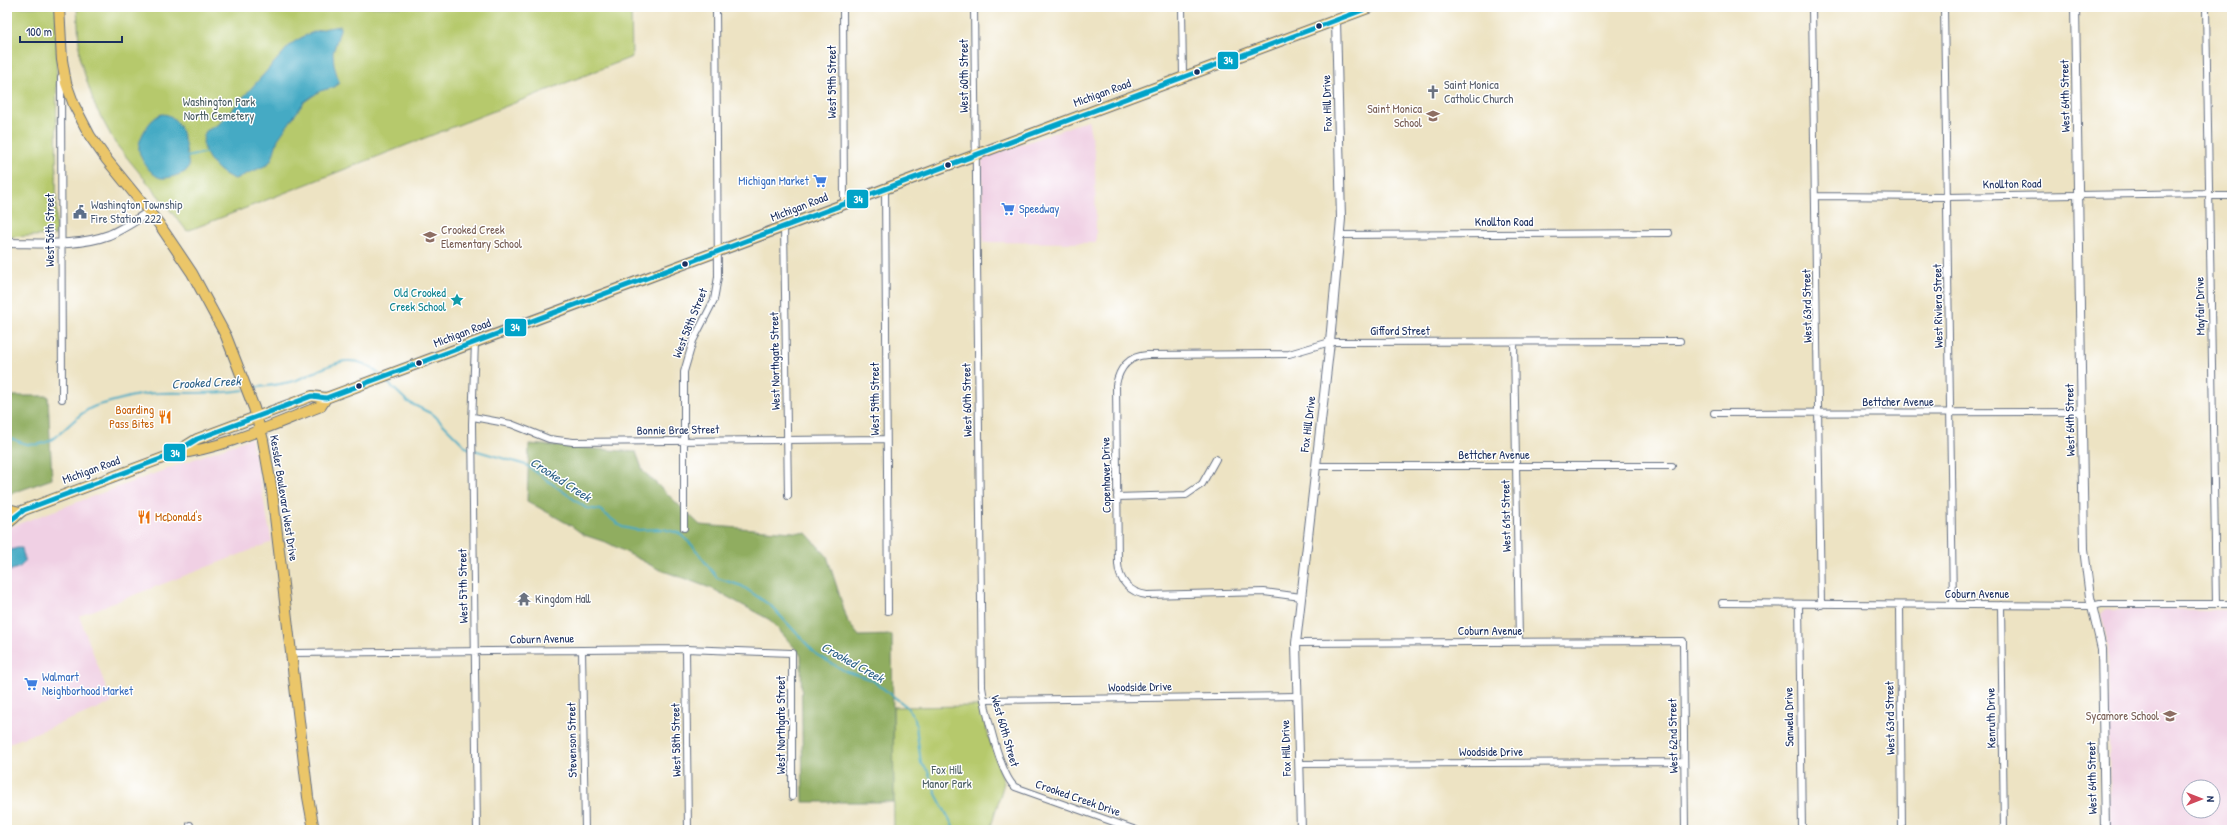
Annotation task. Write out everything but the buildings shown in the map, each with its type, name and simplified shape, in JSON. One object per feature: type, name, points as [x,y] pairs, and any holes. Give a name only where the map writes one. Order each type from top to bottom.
[{"type":"main road","name":"Kessler Boulevard West Drive","points":[[59,7],[62,60],[66,83],[74,105],[90,136],[106,160],[177,249],[209,302],[226,336],[242,375],[261,429],[272,491],[308,797],[314,830]]},
{"type":"main road","name":"Michigan Road","points":[[7,513],[12,510],[20,512],[171,455],[197,439],[257,418],[312,396],[326,398],[362,385],[975,154],[1372,7]]},
{"type":"main road","name":"Michigan Road","points":[[171,455],[198,451],[261,429],[321,406],[326,398]]},
{"type":"main road","name":"Michigan Road","points":[[7,522],[15,520],[20,512]]},
{"type":"street","name":"West 58th Street","points":[[684,528],[685,365],[692,341],[714,300],[718,283],[716,7]]},
{"type":"street","name":"West 59th Street","points":[[842,7],[844,204]]},
{"type":"street","name":"West 60th Street","points":[[974,7],[982,687],[984,700],[1007,777],[1014,786]]},
{"type":"street","points":[[1182,7],[1183,77]]},
{"type":"street","name":"West 63rd Street","points":[[1812,7],[1820,413],[1821,605]]},
{"type":"street","name":"West Riviera Street","points":[[1944,7],[1952,412],[1953,604]]},
{"type":"street","name":"West 64th Street","points":[[2075,7],[2084,550],[2085,572],[2102,649],[2105,830]]},
{"type":"street","name":"Mayfair Drive","points":[[2206,7],[2216,604]]},
{"type":"street","name":"Fox Hill Drive","points":[[1301,830],[1296,696],[1296,643],[1330,342],[1339,235],[1341,167],[1336,20]]},
{"type":"street","name":"West 56th Street","points":[[62,60],[62,400]]},
{"type":"street","name":"West 59th Street","points":[[885,188],[888,611]]},
{"type":"street","name":"Knollton Road","points":[[1816,196],[1947,197],[2209,194],[2232,196]]},
{"type":"street","points":[[7,243],[61,243],[83,241],[109,235],[149,212]]},
{"type":"street","name":"West Northgate Street","points":[[784,226],[788,496]]},
{"type":"street","name":"Knollton Road","points":[[1339,235],[1669,233]]},
{"type":"street","name":"Gifford Street","points":[[1124,364],[1133,358],[1144,355],[1289,354],[1330,342],[1680,341]]},
{"type":"street","name":"West 57th Street","points":[[475,342],[472,459],[477,830]]},
{"type":"street","name":"West 61st Street","points":[[1514,342],[1519,642]]},
{"type":"street","name":"Copenhaver Drive","points":[[1124,364],[1119,372],[1116,385],[1117,497],[1118,570],[1127,586],[1136,593],[1147,595],[1264,592],[1300,597]]},
{"type":"street","name":"Bettcher Avenue","points":[[1714,413],[2082,412]]},
{"type":"street","name":"Bonnie Brae Street","points":[[473,417],[515,425],[547,438],[562,442],[886,439]]},
{"type":"street","points":[[1117,497],[1186,495],[1202,484],[1216,459]]},
{"type":"street","name":"Bettcher Avenue","points":[[1316,466],[1672,466]]},
{"type":"street","name":"Coburn Avenue","points":[[1722,604],[1953,604],[2092,606],[2106,604],[2232,604]]},
{"type":"street","name":"Sanwela Drive","points":[[1799,604],[1802,830]]},
{"type":"street","name":"West 63rd Street","points":[[1900,605],[1902,830]]},
{"type":"street","name":"Kenruth Drive","points":[[2001,605],[2004,830]]},
{"type":"street","name":"Coburn Avenue","points":[[1296,643],[1683,641]]},
{"type":"street","name":"West 62nd Street","points":[[1683,641],[1685,830]]},
{"type":"street","name":"West 58th Street","points":[[686,649],[688,830]]},
{"type":"street","name":"Coburn Avenue","points":[[291,652],[686,649],[792,652]]},
{"type":"street","name":"Stevenson Street","points":[[582,650],[585,830]]},
{"type":"street","name":"West Northgate Street","points":[[792,652],[792,797]]},
{"type":"street","name":"Woodside Drive","points":[[984,700],[1296,696]]},
{"type":"street","name":"Woodside Drive","points":[[1299,764],[1684,762]]},
{"type":"street","name":"Crooked Creek Drive","points":[[1014,786],[1136,830]]},
{"type":"shaded area","points":[[1088,120],[1095,154],[1096,243],[983,242],[982,159]]},
{"type":"shaded area","points":[[251,438],[272,542],[79,616],[112,703],[7,744],[7,528]]},
{"type":"shaded area","name":"Sycamore School","points":[[2106,609],[2232,610],[2232,830],[2110,830],[2108,644],[2101,614]]},
{"type":"green space","points":[[7,7],[57,7],[56,235],[7,237]]},
{"type":"green space","name":"Washington Park North Cemetery","points":[[77,7],[631,7],[632,57],[187,231],[115,143],[95,106],[80,60]]},
{"type":"green space","points":[[7,396],[48,396],[52,479],[7,495]]},
{"type":"green space","points":[[529,444],[636,452],[643,471],[700,525],[806,533],[827,556],[848,622],[859,636],[892,635],[894,802],[803,802],[801,655],[770,620],[713,589],[658,569],[608,543],[584,535],[570,525],[527,501]]},
{"type":"green space","name":"Fox Hill Manor Park","points":[[979,706],[1004,783],[990,830],[894,830],[893,707]]},
{"type":"water","points":[[341,26],[333,53],[334,65],[339,82],[335,87],[320,91],[304,102],[278,139],[272,159],[267,165],[235,179],[222,172],[215,166],[206,153],[203,138],[206,131],[219,124],[291,44],[315,32]]},
{"type":"water","points":[[162,114],[175,120],[183,134],[189,167],[185,172],[164,178],[153,174],[149,170],[142,160],[139,150],[140,142],[147,127],[154,119]]},
{"type":"water","points":[[22,548],[25,562],[20,567],[7,572],[7,551]]},
{"type":"waterway","points":[[187,157],[207,152]]},
{"type":"waterway","name":"Crooked Creek","points":[[250,388],[288,383],[330,365],[349,361],[359,362],[369,366],[379,374]]},
{"type":"waterway","name":"Crooked Creek","points":[[385,380],[408,402],[434,415],[466,447],[470,449]]},
{"type":"waterway","name":"Crooked Creek","points":[[7,437],[27,444],[38,444],[48,441],[89,409],[136,395],[151,393],[212,393],[244,390]]},
{"type":"waterway","name":"Crooked Creek","points":[[474,450],[526,465],[586,508],[600,510],[622,527],[636,530],[663,529],[679,533],[693,546],[717,578],[742,586],[771,606],[817,655],[845,671],[872,680],[906,706],[915,719],[921,763],[928,771],[936,794],[955,830]]},
{"type":"transit line","name":"34","points":[[7,523],[24,510],[171,455],[197,439],[312,396],[326,398],[1371,7]]},
{"type":"place","name":"Saint Monica Catholic Church","points":[[1433,92]]},
{"type":"place","name":"Saint Monica School","points":[[1433,116]]},
{"type":"place","name":"Michigan Market","points":[[820,181]]},
{"type":"place","name":"Speedway","points":[[1008,209]]},
{"type":"place","name":"Washington Township Fire Station 222","points":[[80,212]]},
{"type":"place","name":"Crooked Creek Elementary School","points":[[430,237]]},
{"type":"place","name":"Old Crooked Creek School","points":[[457,300]]},
{"type":"place","name":"Boarding Pass Bites","points":[[165,417]]},
{"type":"place","name":"McDonald's","points":[[144,517]]},
{"type":"place","name":"Kingdom Hall","points":[[524,599]]},
{"type":"place","name":"Walmart Neighborhood Market","points":[[31,684]]},
{"type":"place","name":"Sycamore School","points":[[2170,716]]}]
